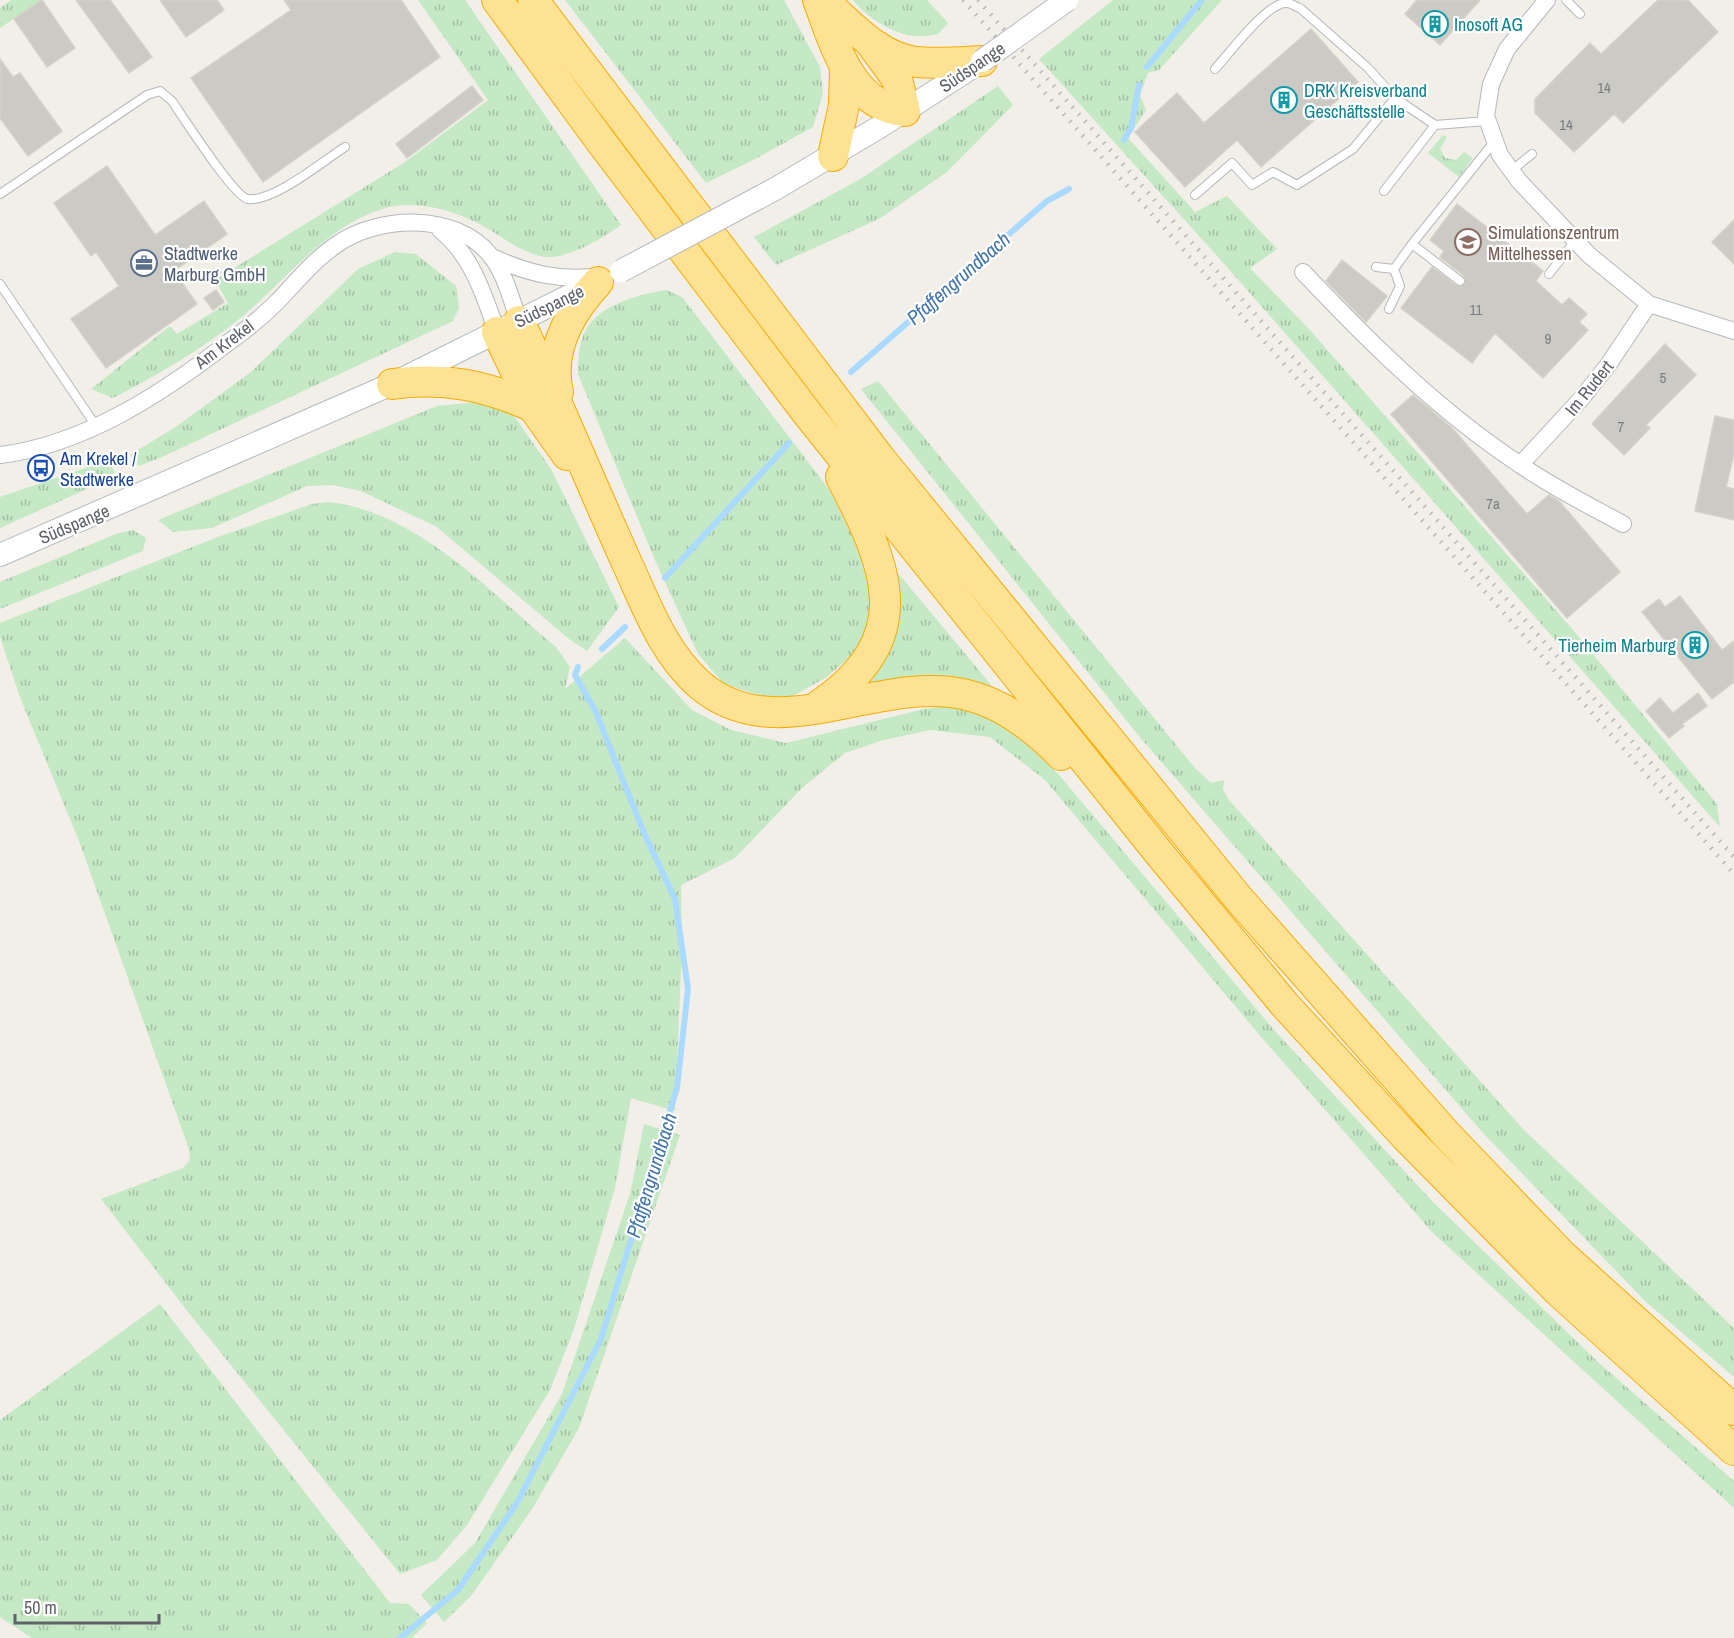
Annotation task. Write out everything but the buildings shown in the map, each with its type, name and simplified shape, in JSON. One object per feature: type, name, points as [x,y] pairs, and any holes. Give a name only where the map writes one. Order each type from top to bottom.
[{"type":"highway","points":[[497,0],[602,143],[807,413],[1159,852],[1285,1005],[1406,1137],[1558,1291],[1734,1450]]},
{"type":"highway","points":[[818,0],[845,68],[861,88],[885,107],[905,111],[897,79],[870,42],[824,0]]},
{"type":"highway","points":[[534,1],[879,457],[1239,899],[1447,1135],[1562,1256],[1734,1410]]},
{"type":"highway","points":[[870,42],[892,55],[944,73],[982,62]]},
{"type":"highway","points":[[833,156],[845,96],[845,68]]},
{"type":"highway","points":[[611,276],[578,303],[564,328],[557,356],[556,385],[563,413],[597,497],[657,626],[669,649],[699,684],[731,706],[747,711],[786,713],[918,692],[965,694],[986,700],[1028,725],[1054,747],[1159,852]]},
{"type":"highway","points":[[508,326],[563,413]]},
{"type":"highway","points":[[508,326],[533,407],[597,497]]},
{"type":"highway","points":[[392,384],[438,380],[471,384],[503,393],[533,407]]},
{"type":"highway","points":[[807,413],[874,545],[886,594],[885,618],[879,639],[868,657],[837,693],[816,708]]},
{"type":"main road","name":"Südspange","points":[[982,62],[1067,0]]},
{"type":"main road","name":"Südspange","points":[[0,555],[392,384],[611,276],[833,156],[905,111],[944,73]]},
{"type":"street","points":[[1542,2],[1498,66],[1488,94],[1487,121],[1494,142],[1511,171],[1575,241],[1649,304],[1734,331]]},
{"type":"street","name":"Am Krekel","points":[[0,455],[43,446],[96,426],[153,396],[230,342],[275,304],[337,244],[383,224],[412,221],[434,225],[475,241],[492,257],[522,271],[550,277],[611,276]]},
{"type":"street","points":[[434,225],[450,238],[464,255],[482,290],[508,326]]},
{"type":"street","name":"Am Krekel","points":[[492,257],[501,274],[508,326]]},
{"type":"street","points":[[1303,272],[1357,330],[1456,417],[1520,465],[1623,524]]},
{"type":"street","name":"Im Rudert","points":[[1520,465],[1581,399],[1608,365],[1649,304]]},
{"type":"lane","points":[[1566,0],[1580,14]]},
{"type":"lane","points":[[1215,69],[1275,5],[1286,3],[1300,8],[1368,68],[1395,98],[1434,125],[1487,121]]},
{"type":"lane","points":[[0,194],[147,95],[160,92],[172,101],[225,177],[238,194],[246,199],[261,198],[276,192],[345,147]]},
{"type":"lane","points":[[1195,195],[1232,163],[1252,185],[1273,172],[1298,185],[1353,148],[1395,98]]},
{"type":"lane","points":[[1383,191],[1434,125]]},
{"type":"lane","points":[[1394,269],[1494,142]]},
{"type":"lane","points":[[1511,171],[1532,154]]},
{"type":"lane","points":[[1549,274],[1575,241]]},
{"type":"lane","points":[[1412,244],[1460,281]]},
{"type":"lane","points":[[1376,267],[1394,269]]},
{"type":"lane","points":[[1389,309],[1400,286],[1394,269]]},
{"type":"lane","points":[[0,284],[96,426]]},
{"type":"green space","points":[[11,0],[42,0],[0,28],[0,8]]},
{"type":"green space","points":[[418,0],[465,0],[621,225],[596,241],[576,250],[548,257],[525,251],[478,223],[452,213],[409,205],[382,209],[342,228],[308,255],[243,316],[180,360],[113,398],[91,389],[170,326],[177,334],[228,303],[215,280],[405,162],[488,100]]},
{"type":"green space","points":[[565,0],[784,0],[820,67],[823,93],[813,127],[706,183]]},
{"type":"green space","points":[[853,0],[927,0],[948,23],[938,34],[906,35],[880,23]]},
{"type":"green space","points":[[1113,0],[1222,0],[1159,70],[1148,73],[1140,95],[1146,110],[1128,138],[1195,212],[1227,196],[1277,249],[1250,268],[1309,329],[1568,624],[1717,804],[1720,827],[1219,258],[1039,59]]},
{"type":"green space","points":[[998,86],[1013,105],[947,172],[879,219],[776,265],[754,237],[862,178]]},
{"type":"green space","points":[[1443,135],[1447,137],[1440,149],[1445,158],[1456,160],[1464,152],[1473,158],[1459,177],[1428,153]]},
{"type":"green space","points":[[395,252],[416,254],[456,286],[459,308],[453,321],[162,457],[139,466],[130,455],[177,426],[251,372],[358,269]]},
{"type":"green space","points":[[667,290],[683,298],[831,492],[868,570],[874,597],[867,630],[851,656],[827,677],[793,696],[771,699],[724,684],[698,654],[654,558],[578,374],[582,338],[594,319],[623,301]]},
{"type":"green space","points":[[878,381],[1195,768],[1211,783],[1224,780],[1223,789],[1229,800],[1523,1129],[1734,1328],[1734,1377],[1646,1302],[1483,1133],[1138,735],[861,389]]},
{"type":"green space","points":[[478,402],[510,410],[551,469],[619,607],[587,651],[569,639],[437,527],[361,491],[333,485],[307,486],[212,528],[173,532],[158,520],[437,406]]},
{"type":"green space","points":[[109,460],[116,476],[0,528],[0,497]]},
{"type":"green space","points":[[329,502],[361,509],[392,521],[451,558],[556,647],[570,667],[565,689],[625,638],[692,710],[731,730],[786,743],[924,709],[956,705],[990,713],[1029,742],[1059,775],[1275,1031],[1433,1202],[1598,1362],[1734,1481],[1734,1508],[1433,1233],[1262,1038],[1045,780],[990,737],[930,730],[880,741],[845,753],[803,787],[735,858],[681,885],[682,947],[675,1111],[631,1098],[615,1188],[574,1329],[550,1390],[467,1525],[437,1560],[400,1574],[188,1312],[101,1199],[183,1168],[190,1160],[189,1149],[79,841],[21,700],[0,637],[0,623],[215,538],[312,504]]},
{"type":"green space","points":[[133,530],[146,538],[143,551],[0,609],[0,582],[116,534]]},
{"type":"green space","points":[[887,560],[997,692],[847,697]]},
{"type":"green space","points":[[644,1124],[680,1135],[579,1428],[532,1509],[471,1596],[444,1622],[421,1595],[475,1543],[562,1394],[630,1194]]},
{"type":"green space","points":[[160,1304],[390,1603],[409,1604],[427,1623],[412,1638],[32,1638],[0,1617],[0,1420]]},
{"type":"waterway","name":"Pfaffengrundbach","points":[[1147,67],[1202,0]]},
{"type":"waterway","name":"Pfaffengrundbach","points":[[1124,140],[1131,128],[1139,85]]},
{"type":"waterway","name":"Pfaffengrundbach","points":[[851,372],[1047,201],[1069,189]]},
{"type":"waterway","name":"Pfaffengrundbach","points":[[665,578],[789,443]]},
{"type":"waterway","name":"Pfaffengrundbach","points":[[602,649],[625,627]]},
{"type":"waterway","name":"Pfaffengrundbach","points":[[400,1638],[458,1590],[517,1503],[601,1339],[677,1088],[688,989],[675,899],[644,833],[595,710],[575,675],[578,667]]},
{"type":"railway","points":[[963,0],[1734,874]]},
{"type":"railway","points":[[978,0],[1734,857]]},
{"type":"place","name":"Inosoft AG","points":[[1435,24]]},
{"type":"place","name":"DRK Kreisverband Geschäftsstelle","points":[[1284,100]]},
{"type":"place","name":"Simulationszentrum Mittelhessen","points":[[1468,242]]},
{"type":"place","name":"Stadtwerke Marburg GmbH","points":[[144,263]]},
{"type":"place","name":"Am Krekel / Stadtwerke","points":[[41,468]]},
{"type":"place","name":"Tierheim Marburg","points":[[1695,645]]}]
